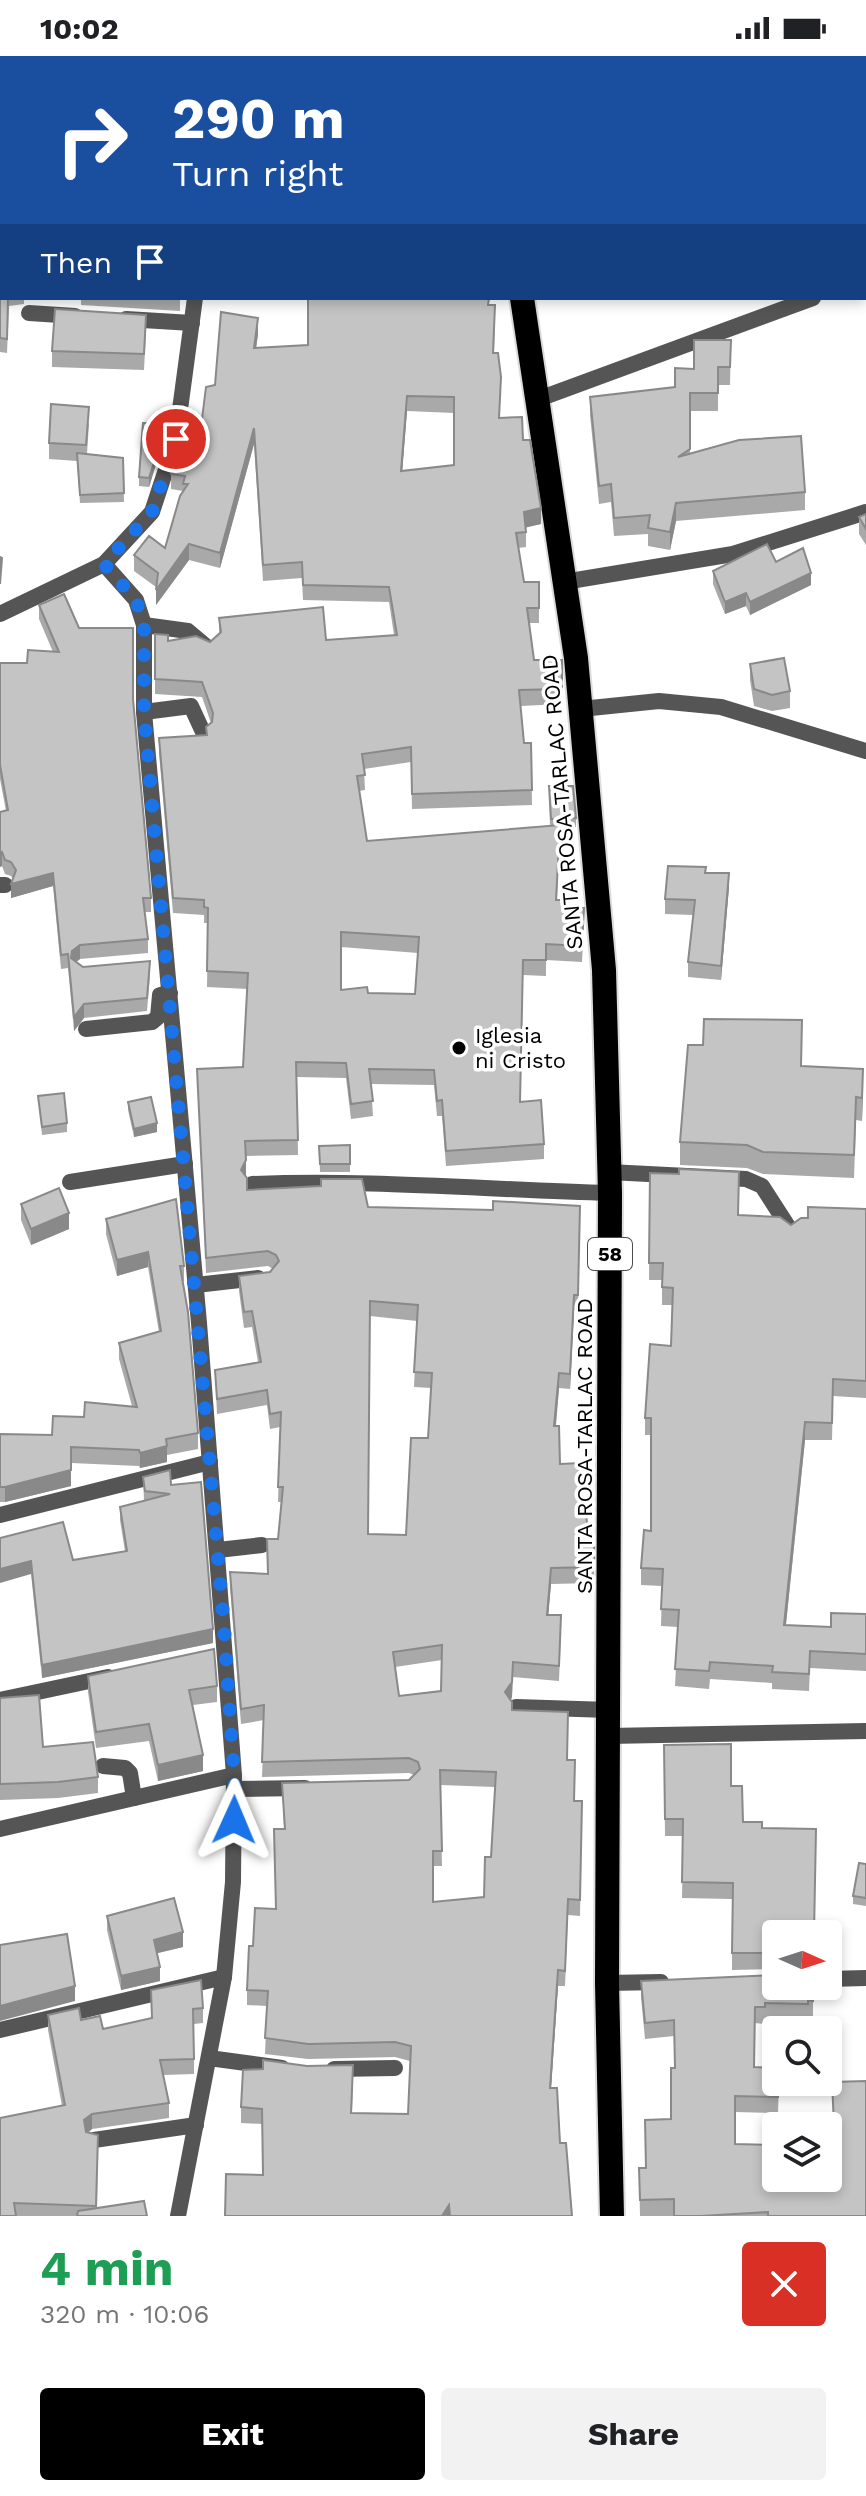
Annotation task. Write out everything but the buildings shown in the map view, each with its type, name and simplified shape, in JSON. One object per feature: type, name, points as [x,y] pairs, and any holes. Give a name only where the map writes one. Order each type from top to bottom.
[{"type":"highway","name":"SANTA ROSA-TARLAC ROAD","points":[[522,300],[581,709],[604,970],[610,1182],[607,1983],[612,2216]]},
{"type":"street","points":[[0,614],[104,564],[152,512],[176,439],[195,300]]},
{"type":"street","points":[[536,400],[808,300]]},
{"type":"street","points":[[29,313],[192,323]]},
{"type":"street","points":[[564,582],[733,554],[866,512]]},
{"type":"street","points":[[104,564],[136,600],[144,625],[144,712],[160,963],[170,993],[218,1550],[218,1653],[234,1782],[233,1882],[224,1977],[178,2216]]},
{"type":"street","points":[[144,625],[188,631],[207,647]]},
{"type":"street","points":[[581,709],[659,701],[721,707],[866,751]]},
{"type":"street","points":[[144,712],[191,706],[203,732]]},
{"type":"street","points":[[86,1029],[152,1022],[158,1017],[160,995],[170,993]]},
{"type":"street","points":[[70,1182],[185,1164]]},
{"type":"street","points":[[252,1184],[368,1181],[443,1189],[746,1179],[762,1186],[791,1231]]},
{"type":"street","points":[[196,1285],[268,1277]]},
{"type":"street","points":[[0,1515],[210,1462]]},
{"type":"street","points":[[218,1550],[262,1545]]},
{"type":"street","points":[[0,1700],[121,1674]]},
{"type":"street","points":[[516,1707],[609,1710]]},
{"type":"street","points":[[609,1736],[866,1731]]},
{"type":"street","points":[[103,1766],[125,1768],[130,1773],[134,1798]]},
{"type":"street","points":[[0,1829],[134,1798],[234,1782],[321,1788]]},
{"type":"street","points":[[0,2030],[224,1977]]},
{"type":"street","points":[[842,1979],[866,1978]]},
{"type":"street","points":[[607,1983],[684,1982]]},
{"type":"street","points":[[209,2058],[294,2069]]},
{"type":"street","points":[[319,2070],[395,2068]]},
{"type":"street","points":[[94,2140],[196,2125]]},
{"type":"place","name":"Iglesia ni Cristo","points":[[459,1048]]},
{"type":"route","points":[[176,439],[152,512],[104,564],[136,600],[144,625],[144,712],[198,1304],[224,1626],[234,1820]]}]
